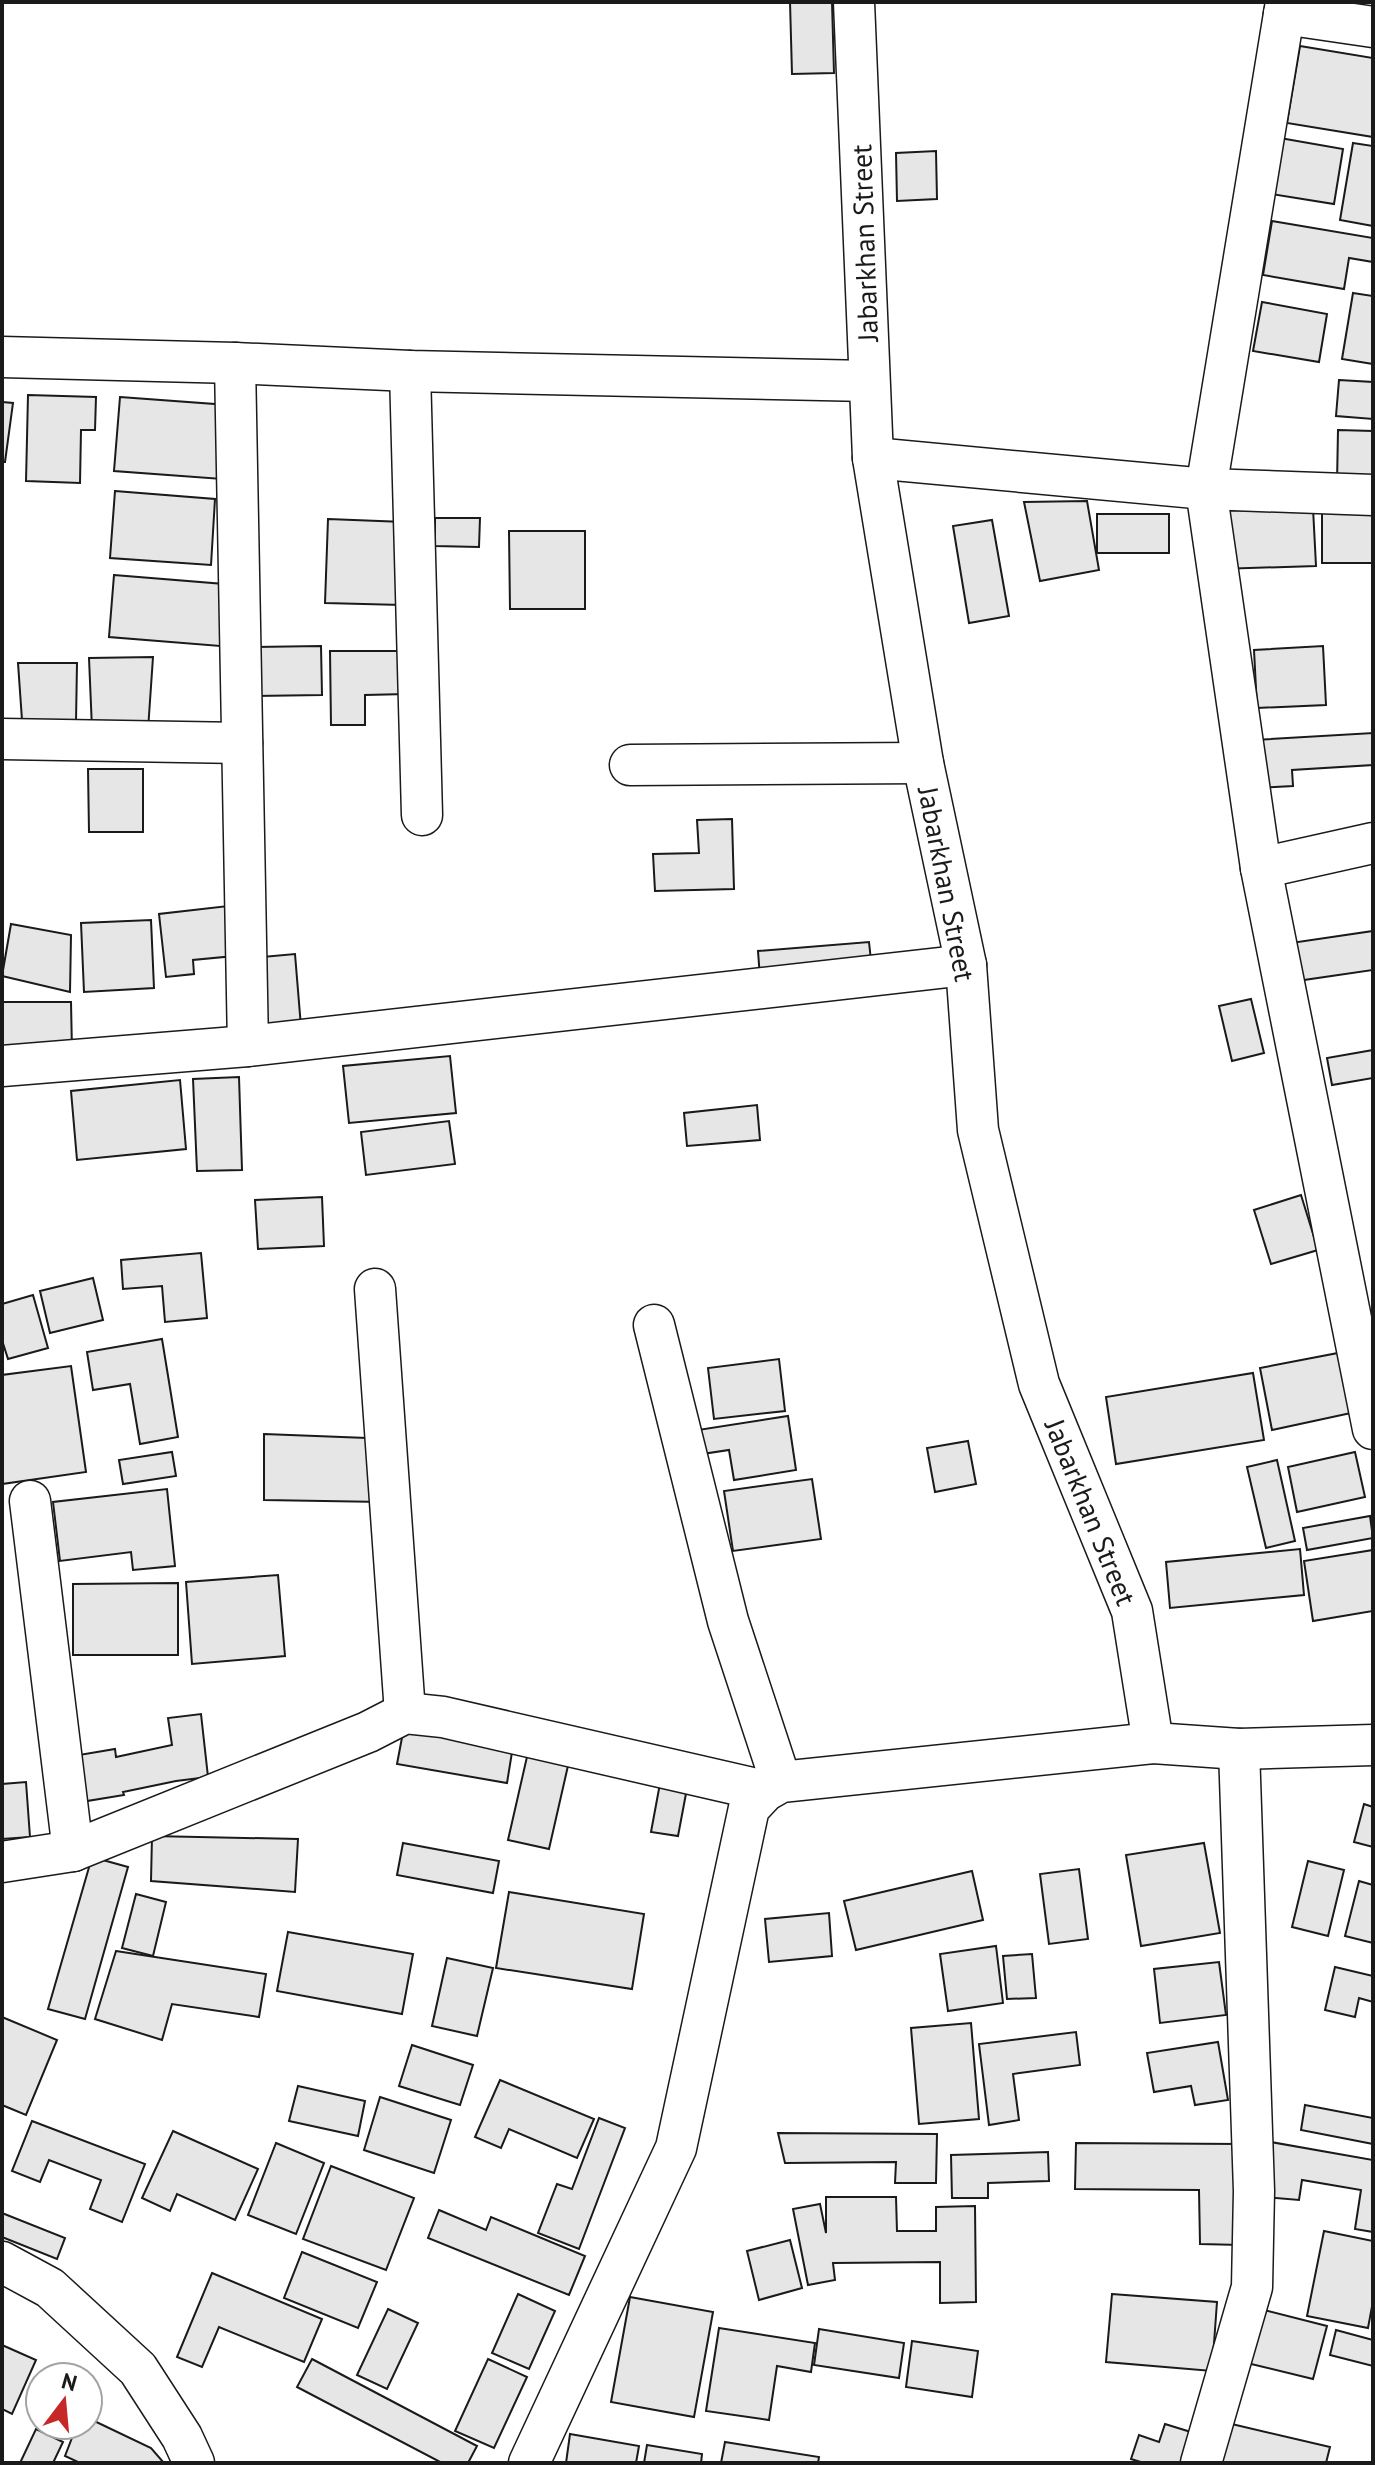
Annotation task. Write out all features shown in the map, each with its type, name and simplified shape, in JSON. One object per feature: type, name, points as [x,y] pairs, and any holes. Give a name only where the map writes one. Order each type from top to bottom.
[{"type":"street","name":"Jabarkhan Street","points":[[854,2],[873,458],[923,763],[966,965],[978,1130],[1039,1384],[1132,1611],[1153,1743]]},
{"type":"street","points":[[1373,27],[1285,8],[1206,489],[1261,868],[1373,1429]]},
{"type":"street","points":[[2,357],[410,371],[869,381]]},
{"type":"street","points":[[235,363],[248,1046]]},
{"type":"street","points":[[410,371],[422,815]]},
{"type":"street","points":[[873,458],[1206,489],[1373,495]]},
{"type":"street","points":[[2,739],[242,743]]},
{"type":"street","points":[[630,765],[923,763]]},
{"type":"street","points":[[1261,868],[1373,843]]},
{"type":"street","points":[[2,1066],[248,1046],[966,965]]},
{"type":"street","points":[[375,1289],[405,1713]]},
{"type":"street","points":[[654,1325],[773,1787]]},
{"type":"street","points":[[30,1501],[73,1851]]},
{"type":"street","points":[[2,1862],[73,1851],[368,1732],[405,1713],[443,1717],[773,1787],[1153,1743],[1239,1749],[1373,1745]]},
{"type":"street","points":[[1201,2463],[1252,2287],[1254,2191],[1239,1749]]},
{"type":"street","points":[[529,2463],[676,2148],[749,1808],[773,1787]]},
{"type":"street","points":[[2,2262],[50,2288],[138,2369],[182,2437],[194,2463]]},
{"type":"building","points":[[790,2],[832,2],[834,73],[792,74]]},
{"type":"building","points":[[1300,46],[1373,58],[1373,137],[1287,123]]},
{"type":"building","points":[[1280,138],[1343,149],[1334,204],[1271,194]]},
{"type":"building","points":[[1353,143],[1373,146],[1373,226],[1340,220]]},
{"type":"building","points":[[936,151],[937,199],[897,201],[896,153]]},
{"type":"building","points":[[1272,221],[1373,238],[1373,262],[1349,258],[1344,289],[1263,275]]},
{"type":"building","points":[[1353,293],[1373,296],[1373,364],[1342,359]]},
{"type":"building","points":[[1262,302],[1327,314],[1319,362],[1253,351]]},
{"type":"building","points":[[1339,380],[1373,382],[1373,419],[1336,416]]},
{"type":"building","points":[[28,395],[96,397],[95,430],[81,430],[80,483],[26,481]]},
{"type":"building","points":[[120,397],[228,405],[222,479],[114,471]]},
{"type":"building","points":[[2,402],[13,403],[5,462],[2,462]]},
{"type":"building","points":[[1338,430],[1373,431],[1373,484],[1337,483]]},
{"type":"building","points":[[115,491],[215,499],[211,565],[110,558]]},
{"type":"building","points":[[1087,501],[1099,570],[1040,581],[1024,502]]},
{"type":"building","points":[[1322,507],[1373,507],[1373,563],[1322,563]]},
{"type":"building","points":[[1313,508],[1316,566],[1219,569],[1217,511]]},
{"type":"building","points":[[1097,514],[1169,514],[1169,553],[1097,553]]},
{"type":"building","points":[[435,518],[480,518],[479,547],[435,546]]},
{"type":"building","points":[[328,519],[404,522],[402,605],[325,603]]},
{"type":"building","points":[[992,520],[1009,616],[969,623],[953,526]]},
{"type":"building","points":[[509,531],[585,531],[585,609],[510,609]]},
{"type":"building","points":[[114,575],[224,584],[220,646],[109,637]]},
{"type":"building","points":[[321,646],[322,695],[251,696],[250,647]]},
{"type":"building","points":[[1323,646],[1326,705],[1257,708],[1254,650]]},
{"type":"building","points":[[330,651],[406,651],[407,694],[365,695],[365,725],[331,725]]},
{"type":"building","points":[[153,657],[148,730],[92,729],[89,658]]},
{"type":"building","points":[[18,663],[77,663],[76,722],[22,720]]},
{"type":"building","points":[[1373,733],[1373,765],[1292,770],[1293,786],[1258,788],[1255,740]]},
{"type":"building","points":[[88,769],[143,769],[143,832],[89,832]]},
{"type":"building","points":[[732,819],[734,889],[655,891],[653,854],[699,853],[697,820]]},
{"type":"building","points":[[228,906],[234,956],[193,960],[194,974],[166,977],[159,914]]},
{"type":"building","points":[[151,920],[154,988],[84,992],[81,923]]},
{"type":"building","points":[[11,924],[71,935],[70,992],[2,976]]},
{"type":"building","points":[[1373,931],[1373,970],[1290,982],[1284,944]]},
{"type":"building","points":[[869,942],[872,970],[760,978],[758,951]]},
{"type":"building","points":[[295,954],[301,1027],[257,1031],[251,958]]},
{"type":"building","points":[[1251,999],[1264,1053],[1232,1061],[1219,1006]]},
{"type":"building","points":[[2,1002],[71,1002],[72,1051],[2,1051]]},
{"type":"building","points":[[1373,1050],[1373,1078],[1332,1085],[1327,1058]]},
{"type":"building","points":[[450,1056],[456,1113],[349,1123],[343,1066]]},
{"type":"building","points":[[239,1077],[242,1170],[197,1171],[193,1079]]},
{"type":"building","points":[[180,1080],[186,1149],[77,1160],[71,1091]]},
{"type":"building","points":[[757,1105],[760,1140],[687,1146],[684,1113]]},
{"type":"building","points":[[449,1121],[455,1164],[366,1175],[361,1132]]},
{"type":"building","points":[[1301,1195],[1318,1250],[1271,1264],[1254,1210]]},
{"type":"building","points":[[322,1197],[324,1246],[258,1249],[255,1200]]},
{"type":"building","points":[[201,1253],[207,1318],[165,1322],[162,1286],[123,1289],[121,1260]]},
{"type":"building","points":[[93,1278],[103,1320],[50,1333],[40,1291]]},
{"type":"building","points":[[33,1295],[48,1348],[8,1359],[2,1340],[2,1304]]},
{"type":"building","points":[[162,1339],[178,1437],[140,1444],[130,1384],[93,1390],[87,1352]]},
{"type":"building","points":[[1338,1353],[1351,1413],[1272,1430],[1260,1368]]},
{"type":"building","points":[[779,1359],[785,1411],[714,1419],[708,1368]]},
{"type":"building","points":[[71,1366],[86,1472],[2,1484],[2,1375]]},
{"type":"building","points":[[1253,1373],[1264,1440],[1116,1464],[1106,1397]]},
{"type":"building","points":[[788,1416],[796,1470],[734,1480],[729,1450],[689,1456],[685,1432]]},
{"type":"building","points":[[264,1434],[367,1438],[383,1502],[264,1500]]},
{"type":"building","points":[[968,1441],[976,1484],[935,1492],[927,1448]]},
{"type":"building","points":[[172,1452],[176,1476],[123,1484],[119,1460]]},
{"type":"building","points":[[1355,1452],[1365,1497],[1297,1512],[1288,1467]]},
{"type":"building","points":[[1277,1460],[1295,1541],[1266,1548],[1247,1467]]},
{"type":"building","points":[[812,1479],[821,1539],[733,1551],[724,1491]]},
{"type":"building","points":[[167,1489],[175,1566],[133,1570],[131,1552],[60,1561],[53,1502]]},
{"type":"building","points":[[1370,1516],[1373,1538],[1307,1550],[1303,1528]]},
{"type":"building","points":[[1300,1549],[1304,1595],[1170,1608],[1166,1562]]},
{"type":"building","points":[[1373,1550],[1373,1611],[1313,1621],[1304,1561]]},
{"type":"building","points":[[278,1575],[285,1656],[192,1664],[186,1582]]},
{"type":"building","points":[[178,1583],[178,1655],[73,1655],[73,1584]]},
{"type":"building","points":[[201,1714],[208,1777],[87,1801],[79,1755],[115,1749],[116,1757],[172,1745],[168,1718]]},
{"type":"building","points":[[404,1727],[513,1746],[507,1783],[397,1764]]},
{"type":"building","points":[[529,1748],[570,1757],[549,1849],[508,1840]]},
{"type":"building","points":[[661,1778],[688,1783],[678,1836],[651,1832]]},
{"type":"building","points":[[26,1782],[30,1837],[2,1839],[2,1784]]},
{"type":"building","points":[[1364,1804],[1373,1807],[1373,1847],[1354,1842]]},
{"type":"building","points":[[152,1836],[298,1839],[295,1892],[151,1881]]},
{"type":"building","points":[[403,1843],[499,1861],[493,1893],[397,1875]]},
{"type":"building","points":[[1204,1843],[1220,1933],[1141,1946],[1126,1855]]},
{"type":"building","points":[[92,1857],[128,1867],[85,2019],[48,2009]]},
{"type":"building","points":[[1308,1861],[1344,1870],[1328,1936],[1292,1927]]},
{"type":"building","points":[[1079,1869],[1088,1939],[1049,1944],[1040,1874]]},
{"type":"building","points":[[972,1871],[983,1920],[856,1950],[844,1901]]},
{"type":"building","points":[[1359,1881],[1373,1885],[1373,1943],[1345,1936]]},
{"type":"building","points":[[509,1892],[644,1914],[632,1989],[496,1968]]},
{"type":"building","points":[[136,1894],[166,1902],[153,1956],[122,1948]]},
{"type":"building","points":[[829,1913],[832,1956],[769,1962],[765,1919]]},
{"type":"building","points":[[288,1932],[413,1954],[402,2014],[277,1991]]},
{"type":"building","points":[[996,1946],[1003,2003],[948,2011],[940,1954]]},
{"type":"building","points":[[116,1951],[266,1974],[259,2017],[172,2004],[162,2040],[95,2019]]},
{"type":"building","points":[[1032,1954],[1036,1998],[1007,1999],[1003,1956]]},
{"type":"building","points":[[447,1958],[493,1968],[477,2036],[432,2026]]},
{"type":"building","points":[[1219,1962],[1226,2015],[1160,2023],[1154,1969]]},
{"type":"building","points":[[1335,1967],[1373,1976],[1373,2002],[1359,1998],[1355,2017],[1325,2010]]},
{"type":"building","points":[[2,2017],[57,2040],[26,2115],[2,2105]]},
{"type":"building","points":[[971,2023],[979,2119],[919,2124],[911,2028]]},
{"type":"building","points":[[1076,2032],[1080,2065],[1013,2074],[1019,2120],[989,2125],[979,2044]]},
{"type":"building","points":[[1218,2042],[1228,2100],[1195,2105],[1191,2086],[1154,2092],[1147,2053]]},
{"type":"building","points":[[412,2045],[473,2065],[460,2105],[399,2086]]},
{"type":"building","points":[[500,2080],[594,2119],[577,2158],[509,2129],[501,2148],[475,2137]]},
{"type":"building","points":[[298,2086],[365,2101],[358,2136],[289,2121]]},
{"type":"building","points":[[380,2097],[451,2120],[434,2173],[364,2150]]},
{"type":"building","points":[[1305,2105],[1373,2118],[1373,2144],[1301,2130]]},
{"type":"building","points":[[599,2118],[625,2128],[579,2249],[538,2233],[557,2184],[572,2189]]},
{"type":"building","points":[[32,2121],[145,2164],[122,2222],[90,2209],[101,2180],[49,2160],[40,2182],[12,2171]]},
{"type":"building","points":[[173,2131],[258,2169],[235,2220],[177,2194],[170,2211],[142,2198]]},
{"type":"building","points":[[778,2133],[937,2134],[936,2183],[895,2183],[896,2162],[785,2163]]},
{"type":"building","points":[[1265,2141],[1373,2160],[1373,2232],[1355,2229],[1361,2190],[1302,2180],[1299,2200],[1264,2197]]},
{"type":"building","points":[[276,2143],[324,2163],[296,2234],[248,2215]]},
{"type":"building","points":[[1076,2143],[1242,2144],[1241,2245],[1200,2244],[1199,2190],[1075,2189]]},
{"type":"building","points":[[1048,2152],[1049,2181],[988,2183],[988,2198],[952,2198],[951,2155]]},
{"type":"building","points":[[331,2166],[414,2198],[386,2270],[303,2239]]},
{"type":"building","points":[[826,2197],[896,2197],[897,2231],[936,2231],[936,2207],[975,2206],[976,2302],[940,2303],[940,2262],[833,2263],[835,2280],[808,2285],[793,2209],[820,2204],[826,2233]]},
{"type":"building","points":[[439,2210],[486,2230],[491,2217],[585,2256],[569,2295],[428,2238]]},
{"type":"building","points":[[2,2213],[65,2238],[57,2259],[2,2237]]},
{"type":"building","points":[[1324,2231],[1373,2241],[1373,2301],[1368,2328],[1307,2316]]},
{"type":"building","points":[[790,2240],[802,2288],[759,2300],[747,2251]]},
{"type":"building","points":[[302,2252],[377,2282],[358,2328],[284,2298]]},
{"type":"building","points":[[212,2273],[322,2319],[304,2362],[219,2327],[202,2367],[177,2357]]},
{"type":"building","points":[[518,2294],[555,2311],[529,2369],[492,2353]]},
{"type":"building","points":[[1112,2294],[1217,2302],[1212,2371],[1106,2362]]},
{"type":"building","points":[[630,2297],[713,2312],[694,2417],[611,2402]]},
{"type":"building","points":[[388,2309],[418,2323],[387,2389],[357,2375]]},
{"type":"building","points":[[1260,2309],[1327,2326],[1313,2379],[1247,2363]]},
{"type":"building","points":[[719,2328],[815,2343],[811,2372],[777,2366],[769,2420],[706,2411]]},
{"type":"building","points":[[819,2329],[904,2343],[899,2378],[814,2365]]},
{"type":"building","points":[[1336,2330],[1373,2340],[1373,2366],[1330,2355]]},
{"type":"building","points":[[912,2341],[978,2351],[972,2397],[906,2387]]},
{"type":"building","points":[[2,2345],[36,2360],[24,2361],[24,2387],[12,2414],[2,2409]]},
{"type":"building","points":[[312,2359],[477,2446],[468,2463],[442,2463],[297,2387]]},
{"type":"building","points":[[488,2359],[527,2377],[494,2448],[455,2431]]},
{"type":"building","points":[[1219,2421],[1330,2447],[1326,2463],[1209,2463]]},
{"type":"building","points":[[1165,2424],[1194,2433],[1184,2463],[1144,2463],[1131,2459],[1139,2435],[1159,2442]]},
{"type":"building","points":[[104,2426],[151,2448],[164,2463],[80,2463],[65,2456],[71,2441],[104,2441]]},
{"type":"building","points":[[570,2434],[639,2446],[636,2463],[566,2463]]},
{"type":"building","points":[[30,2441],[63,2442],[53,2463],[20,2463]]},
{"type":"building","points":[[725,2442],[819,2457],[818,2463],[721,2463]]},
{"type":"building","points":[[647,2445],[702,2454],[701,2463],[644,2463]]}]
